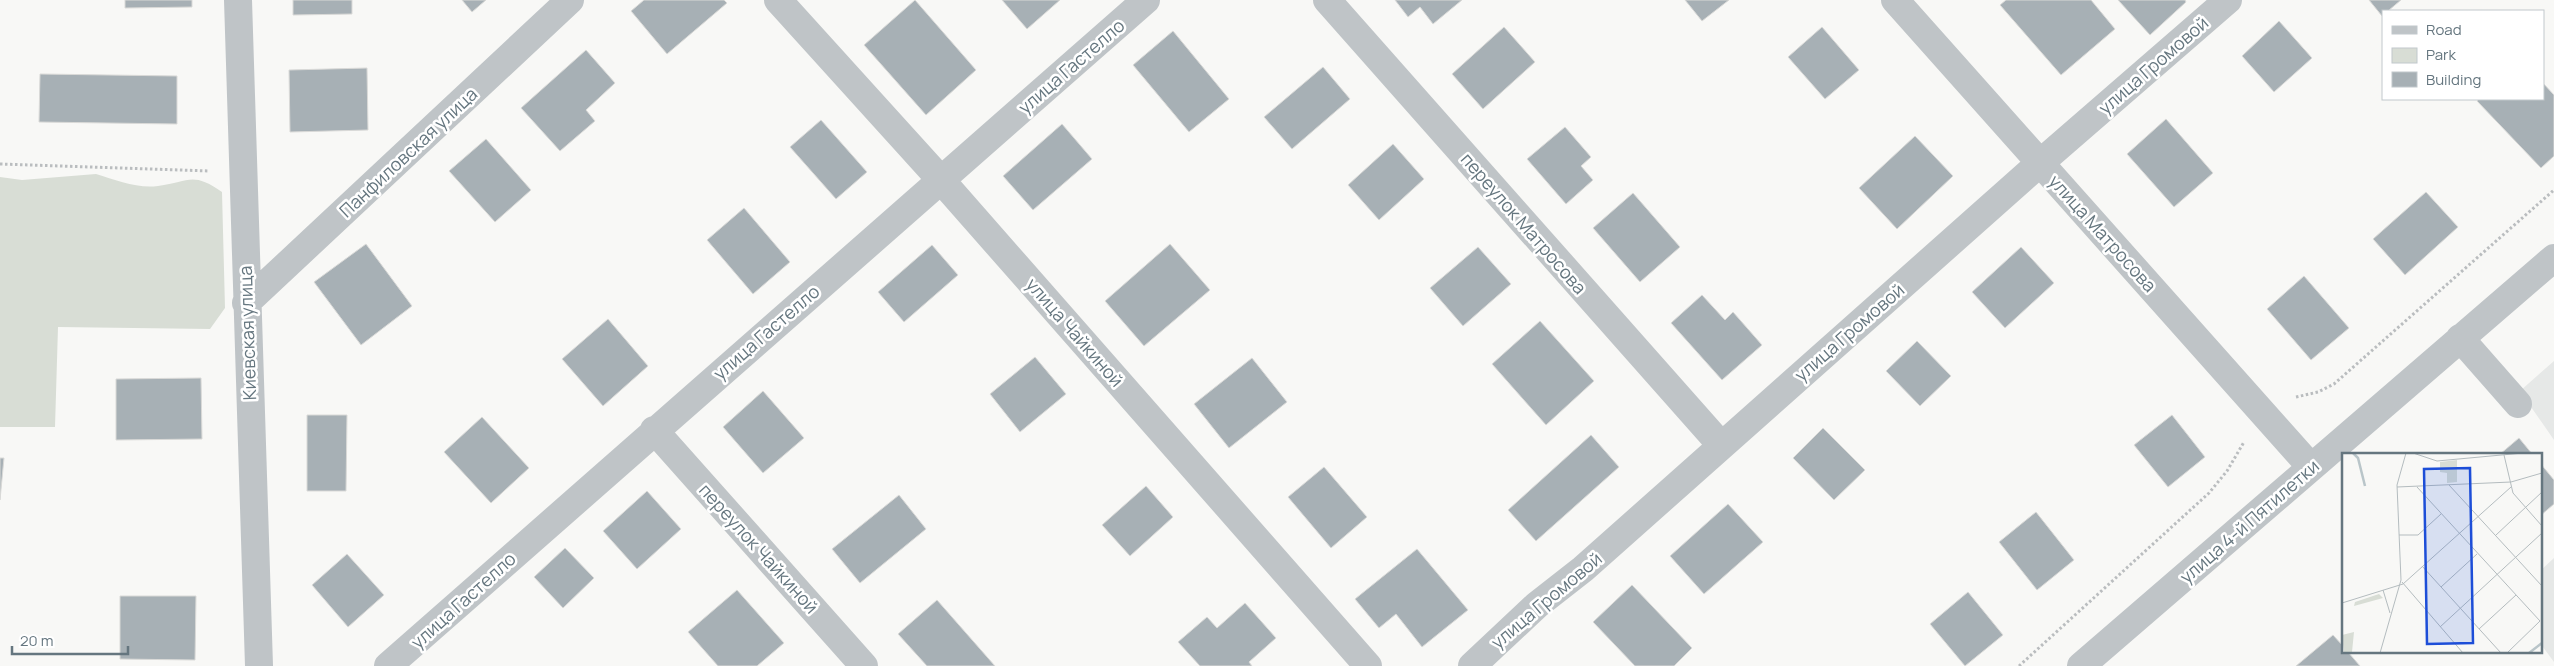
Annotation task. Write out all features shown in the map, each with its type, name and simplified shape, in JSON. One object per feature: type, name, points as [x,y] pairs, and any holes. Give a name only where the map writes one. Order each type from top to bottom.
[{"type":"street","name":"Киевская улица","points":[[238,0],[246,303],[259,666]]},
{"type":"street","name":"Панфиловская улица","points":[[246,303],[570,0]]},
{"type":"street","name":"улица Чайкиной","points":[[778,0],[941,180],[1368,666]]},
{"type":"street","name":"улица Гастелло","points":[[388,666],[654,430],[1146,0]]},
{"type":"street","name":"переулок Матросова","points":[[1327,0],[1721,445]]},
{"type":"street","name":"улица Матросова","points":[[1895,0],[2311,467]]},
{"type":"street","name":"улица Громовой","points":[[1472,666],[1537,605],[1583,569],[2040,163],[2228,0]]},
{"type":"street","name":"улица 4-й Пятилетки","points":[[2081,666],[2554,258]]},
{"type":"street","points":[[2460,338],[2518,404]]},
{"type":"street","name":"переулок Чайкиной","points":[[654,430],[864,666]]},
{"type":"path","points":[[0,164],[243,172]]},
{"type":"shaded area","points":[[2554,361],[2554,440],[2520,391]]},
{"type":"shaded area","points":[[2554,558],[2554,662],[2542,646],[2542,569]]},
{"type":"green space","points":[[96,174],[150,187],[197,180],[222,192],[225,308],[210,329],[58,327],[55,427],[0,427],[0,177],[22,180]]},
{"type":"building","points":[[125,0],[192,0],[192,7],[125,8]]},
{"type":"building","points":[[293,0],[352,0],[352,14],[293,15]]},
{"type":"building","points":[[462,0],[486,0],[472,12]]},
{"type":"building","points":[[644,0],[724,0],[727,3],[667,54],[631,11]]},
{"type":"building","points":[[915,0],[976,70],[926,115],[864,45]]},
{"type":"building","points":[[1002,0],[1060,0],[1027,29]]},
{"type":"building","points":[[1395,0],[1462,0],[1433,24],[1420,7],[1408,17]]},
{"type":"building","points":[[1685,0],[1729,0],[1702,21]]},
{"type":"building","points":[[2006,0],[2091,0],[2115,29],[2061,75],[2000,5]]},
{"type":"building","points":[[2118,0],[2185,0],[2186,2],[2150,35]]},
{"type":"building","points":[[2369,0],[2401,0],[2389,10],[2382,10],[2382,16]]},
{"type":"building","points":[[2279,21],[2312,58],[2274,92],[2242,56]]},
{"type":"building","points":[[1504,27],[1535,62],[1483,109],[1452,74]]},
{"type":"building","points":[[1822,27],[1859,70],[1825,99],[1788,57]]},
{"type":"building","points":[[1173,31],[1229,99],[1189,132],[1133,65]]},
{"type":"building","points":[[586,50],[615,83],[586,110],[595,121],[560,151],[521,108]]},
{"type":"building","points":[[1323,67],[1350,99],[1292,149],[1264,117]]},
{"type":"building","points":[[367,68],[368,130],[290,132],[289,70]]},
{"type":"building","points":[[40,74],[177,76],[177,124],[39,122]]},
{"type":"building","points":[[2544,84],[2554,95],[2554,156],[2541,168],[2477,101],[2544,100]]},
{"type":"building","points":[[2166,119],[2213,173],[2174,207],[2127,154]]},
{"type":"building","points":[[821,120],[867,172],[836,199],[790,147]]},
{"type":"building","points":[[1062,124],[1092,159],[1033,210],[1003,176]]},
{"type":"building","points":[[1565,127],[1591,157],[1581,166],[1593,180],[1566,204],[1527,159]]},
{"type":"building","points":[[1915,136],[1953,176],[1897,229],[1859,188]]},
{"type":"building","points":[[486,139],[531,190],[495,222],[449,171]]},
{"type":"building","points":[[1393,144],[1424,179],[1379,220],[1348,185]]},
{"type":"building","points":[[2426,192],[2458,227],[2405,275],[2373,239]]},
{"type":"building","points":[[1633,193],[1680,247],[1640,282],[1593,228]]},
{"type":"building","points":[[744,208],[790,262],[753,294],[707,240]]},
{"type":"building","points":[[366,244],[412,306],[361,345],[314,282]]},
{"type":"building","points":[[1170,244],[1210,290],[1144,346],[1105,301]]},
{"type":"building","points":[[932,245],[958,275],[904,322],[878,292]]},
{"type":"building","points":[[1478,247],[1511,284],[1463,326],[1430,288]]},
{"type":"building","points":[[2021,247],[2054,283],[2005,328],[1972,292]]},
{"type":"building","points":[[2304,276],[2349,328],[2311,360],[2267,309]]},
{"type":"building","points":[[1702,295],[1725,320],[1733,312],[1762,345],[1722,380],[1671,323]]},
{"type":"building","points":[[608,319],[648,366],[603,406],[562,359]]},
{"type":"building","points":[[1540,321],[1594,381],[1546,425],[1492,364]]},
{"type":"building","points":[[1917,341],[1951,376],[1920,406],[1886,371]]},
{"type":"building","points":[[1035,357],[1066,394],[1020,432],[990,394]]},
{"type":"building","points":[[1252,358],[1287,402],[1229,448],[1194,404]]},
{"type":"building","points":[[201,378],[202,439],[116,440],[116,379]]},
{"type":"building","points":[[763,391],[804,438],[763,473],[723,427]]},
{"type":"building","points":[[307,415],[347,415],[346,491],[307,491]]},
{"type":"building","points":[[2172,415],[2205,457],[2168,487],[2134,445]]},
{"type":"building","points":[[482,417],[529,468],[491,503],[444,452]]},
{"type":"building","points":[[1823,428],[1865,470],[1834,500],[1793,458]]},
{"type":"building","points":[[1591,435],[1619,467],[1536,541],[1508,510]]},
{"type":"building","points":[[2519,438],[2531,453],[2501,453]]},
{"type":"building","points":[[0,458],[4,458],[0,500]]},
{"type":"building","points":[[2542,465],[2554,480],[2554,504],[2542,514]]},
{"type":"building","points":[[1324,467],[1367,517],[1331,548],[1288,497]]},
{"type":"building","points":[[1146,486],[1173,517],[1130,556],[1102,525]]},
{"type":"building","points":[[647,491],[681,529],[637,569],[603,531]]},
{"type":"building","points":[[899,495],[926,529],[860,583],[832,549]]},
{"type":"building","points":[[1728,504],[1763,542],[1704,594],[1670,556]]},
{"type":"building","points":[[2036,512],[2074,560],[2037,590],[1999,542]]},
{"type":"building","points":[[565,548],[594,578],[563,608],[534,577]]},
{"type":"building","points":[[1417,549],[1468,610],[1422,647],[1396,614],[1379,628],[1355,599]]},
{"type":"building","points":[[347,554],[384,595],[348,627],[312,585]]},
{"type":"building","points":[[1632,585],[1692,648],[1674,666],[1635,666],[1593,622]]},
{"type":"building","points":[[737,590],[784,643],[757,666],[718,666],[688,632]]},
{"type":"building","points":[[1968,592],[2003,635],[1965,666],[1930,624]]},
{"type":"building","points":[[120,596],[196,596],[195,660],[120,659]]},
{"type":"building","points":[[937,600],[995,666],[927,666],[898,634]]},
{"type":"building","points":[[1245,603],[1276,638],[1249,662],[1252,666],[1200,666],[1178,642],[1207,617],[1217,628]]},
{"type":"building","points":[[2333,635],[2342,645],[2342,654],[2350,654],[2360,666],[2296,666]]}]
